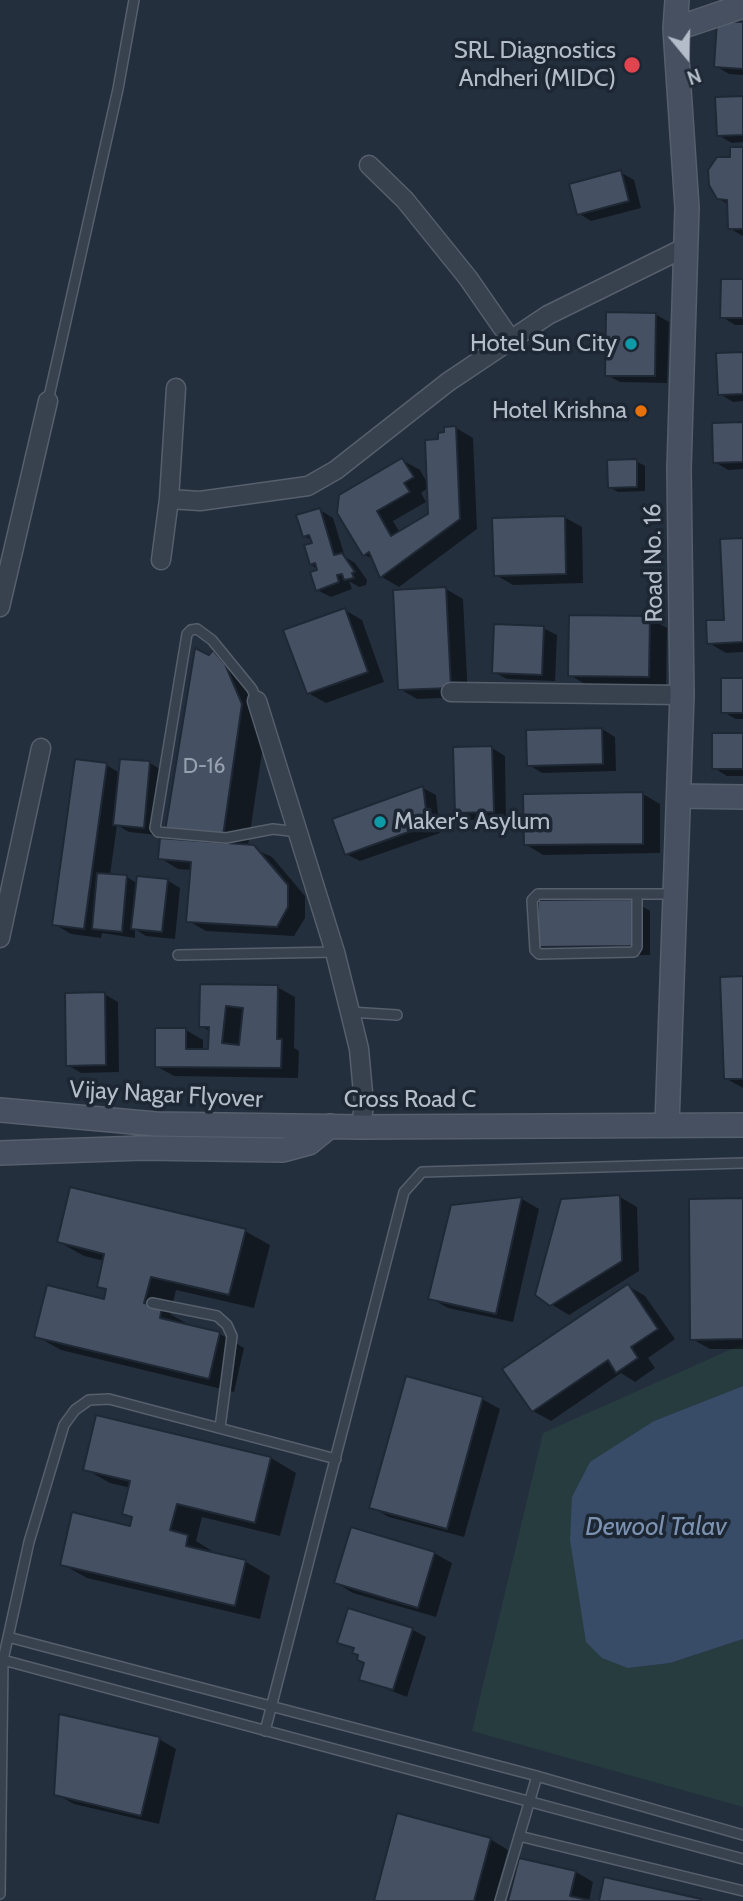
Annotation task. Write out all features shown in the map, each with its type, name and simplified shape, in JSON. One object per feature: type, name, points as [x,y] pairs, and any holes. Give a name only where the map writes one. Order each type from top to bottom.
[{"type":"street","name":"Road No. 16","points":[[667,1125],[682,695],[679,469],[687,208],[675,29],[677,0]]},
{"type":"street","points":[[675,29],[743,6]]},
{"type":"street","points":[[369,164],[405,200],[468,278],[511,340]]},
{"type":"street","points":[[169,499],[200,501],[308,486],[336,470],[448,382],[548,315],[686,247]]},
{"type":"street","points":[[161,560],[169,499],[176,388]]},
{"type":"street","points":[[0,607],[48,401]]},
{"type":"street","points":[[451,692],[682,695]]},
{"type":"street","points":[[257,701],[335,952],[350,1012],[363,1090],[361,1128]]},
{"type":"street","points":[[0,938],[41,748]]},
{"type":"street","points":[[679,796],[743,797]]},
{"type":"street","name":"Vijay Nagar Flyover","points":[[0,1110],[156,1124],[319,1126]]},
{"type":"street","name":"Cross Road C","points":[[0,1153],[142,1148],[282,1150],[309,1143],[319,1126],[743,1125]]},
{"type":"lane","points":[[48,401],[118,89],[134,0]]},
{"type":"lane","points":[[257,701],[252,689],[212,640],[197,629],[191,630],[187,634],[155,828],[158,832],[226,838],[273,829],[299,832]]},
{"type":"lane","points":[[637,894],[637,947],[634,952],[539,954],[535,950],[532,900],[538,894],[637,894],[676,894]]},
{"type":"lane","points":[[178,955],[335,952]]},
{"type":"lane","points":[[350,1012],[397,1015]]},
{"type":"lane","points":[[265,1731],[404,1192],[422,1172],[743,1163]]},
{"type":"lane","points":[[152,1303],[217,1315],[227,1325],[232,1336],[220,1428]]},
{"type":"lane","points":[[0,1894],[3,1660],[29,1542],[64,1425],[75,1410],[89,1400],[109,1399],[335,1459]]},
{"type":"lane","points":[[8,1637],[537,1776],[743,1835]]},
{"type":"lane","points":[[3,1660],[743,1859]]},
{"type":"lane","points":[[500,1901],[537,1776]]},
{"type":"lane","points":[[519,1836],[743,1891]]},
{"type":"green space","points":[[743,1344],[743,1386],[654,1421],[628,1668],[670,1663],[743,1639],[743,1807],[472,1731],[543,1433]]},
{"type":"water","name":"Dewool Talav","points":[[743,1386],[743,1639],[670,1663],[628,1668],[602,1658],[586,1642],[570,1540],[572,1497],[590,1462],[654,1421]]},
{"type":"building","points":[[717,21],[743,22],[743,69],[714,67]]},
{"type":"building","points":[[743,96],[743,135],[717,136],[715,97]]},
{"type":"building","points":[[730,147],[743,147],[743,229],[728,229],[727,200],[717,199],[709,185],[708,170],[717,157],[730,157]]},
{"type":"building","points":[[621,170],[629,201],[577,215],[569,184]]},
{"type":"building","points":[[721,279],[743,279],[743,318],[720,318]]},
{"type":"building","name":"Hotel Sun City","points":[[606,312],[656,313],[655,376],[605,376]]},
{"type":"building","points":[[743,352],[743,394],[718,395],[716,353]]},
{"type":"building","points":[[743,422],[743,462],[713,463],[712,423]]},
{"type":"building","points":[[456,426],[460,519],[380,578],[369,552],[363,556],[337,513],[339,495],[402,458],[414,477],[404,483],[410,492],[377,511],[391,536],[428,514],[425,440],[438,439],[438,433],[444,432],[444,427]]},
{"type":"building","points":[[637,459],[637,487],[608,488],[607,460]]},
{"type":"building","points":[[320,508],[334,555],[342,553],[355,572],[352,573],[354,578],[344,580],[342,574],[337,575],[339,582],[316,591],[310,572],[317,570],[315,563],[310,565],[304,545],[312,543],[309,535],[303,537],[296,515]]},
{"type":"building","points":[[565,516],[566,574],[494,576],[492,518]]},
{"type":"building","points":[[743,538],[743,642],[707,644],[706,620],[724,620],[720,539]]},
{"type":"building","points":[[446,587],[451,688],[398,690],[393,590]]},
{"type":"building","points":[[345,608],[368,672],[307,694],[283,630]]},
{"type":"building","points":[[569,615],[650,616],[649,677],[568,676]]},
{"type":"building","points":[[494,624],[544,626],[542,675],[492,673]]},
{"type":"building","points":[[195,648],[209,655],[213,650],[225,664],[242,704],[223,836],[165,831]]},
{"type":"building","points":[[721,678],[743,678],[743,713],[721,713]]},
{"type":"building","points":[[602,728],[603,764],[527,766],[526,730]]},
{"type":"building","points":[[712,733],[743,733],[743,769],[712,769]]},
{"type":"building","points":[[492,746],[494,812],[455,813],[453,747]]},
{"type":"building","points":[[75,759],[107,763],[84,929],[52,925]]},
{"type":"building","points":[[120,759],[150,761],[144,828],[113,825]]},
{"type":"building","name":"Maker's Asylum","points":[[423,786],[428,825],[345,855],[332,819]]},
{"type":"building","points":[[643,792],[643,844],[524,845],[523,794]]},
{"type":"building","points":[[160,838],[254,845],[288,885],[288,907],[277,927],[186,922],[191,862],[158,859]]},
{"type":"building","points":[[97,873],[127,875],[122,932],[92,929]]},
{"type":"building","points":[[137,876],[168,879],[162,932],[131,929]]},
{"type":"building","points":[[633,899],[633,946],[537,947],[538,900]]},
{"type":"building","points":[[743,976],[743,1079],[724,1079],[720,977]]},
{"type":"building","points":[[200,984],[278,985],[277,1039],[282,1039],[281,1068],[155,1067],[155,1028],[186,1028],[186,1049],[208,1049],[209,1027],[199,1027]],"holes":[[[226,1006],[243,1008],[239,1045],[222,1043]]]},
{"type":"building","points":[[105,992],[106,1065],[66,1066],[65,993]]},
{"type":"building","points":[[70,1187],[246,1229],[229,1295],[151,1277],[144,1303],[162,1307],[160,1318],[220,1332],[209,1379],[34,1337],[47,1285],[104,1299],[106,1289],[97,1287],[104,1254],[57,1242]]},
{"type":"building","points":[[620,1195],[622,1261],[550,1306],[535,1295],[561,1199]]},
{"type":"building","points":[[522,1197],[496,1314],[428,1299],[451,1205]]},
{"type":"building","points":[[743,1198],[743,1339],[690,1340],[689,1199]]},
{"type":"building","points":[[628,1284],[658,1329],[631,1347],[638,1358],[616,1373],[608,1360],[532,1412],[502,1369]]},
{"type":"building","points":[[406,1376],[483,1397],[447,1529],[369,1508]]},
{"type":"building","points":[[96,1415],[271,1457],[255,1523],[177,1504],[170,1530],[188,1535],[186,1546],[246,1560],[235,1606],[60,1565],[72,1512],[130,1526],[132,1517],[122,1514],[130,1481],[83,1470]]},
{"type":"building","points":[[351,1527],[435,1552],[418,1608],[334,1583]]},
{"type":"building","points":[[348,1608],[413,1628],[393,1690],[359,1680],[364,1663],[357,1660],[358,1655],[352,1653],[354,1648],[337,1643]]},
{"type":"building","points":[[59,1714],[160,1737],[141,1816],[54,1795]]},
{"type":"building","points":[[397,1813],[491,1838],[474,1901],[374,1901]]},
{"type":"building","points":[[519,1858],[576,1871],[570,1896],[593,1901],[508,1901]]},
{"type":"building","points":[[604,1877],[701,1899],[701,1901],[599,1901]]},
{"type":"place","name":"SRL Diagnostics Andheri (MIDC)","points":[[632,65]]},
{"type":"place","name":"Hotel Sun City","points":[[631,344]]},
{"type":"place","name":"Hotel Krishna","points":[[641,411]]},
{"type":"place","name":"Maker's Asylum","points":[[380,822]]}]
